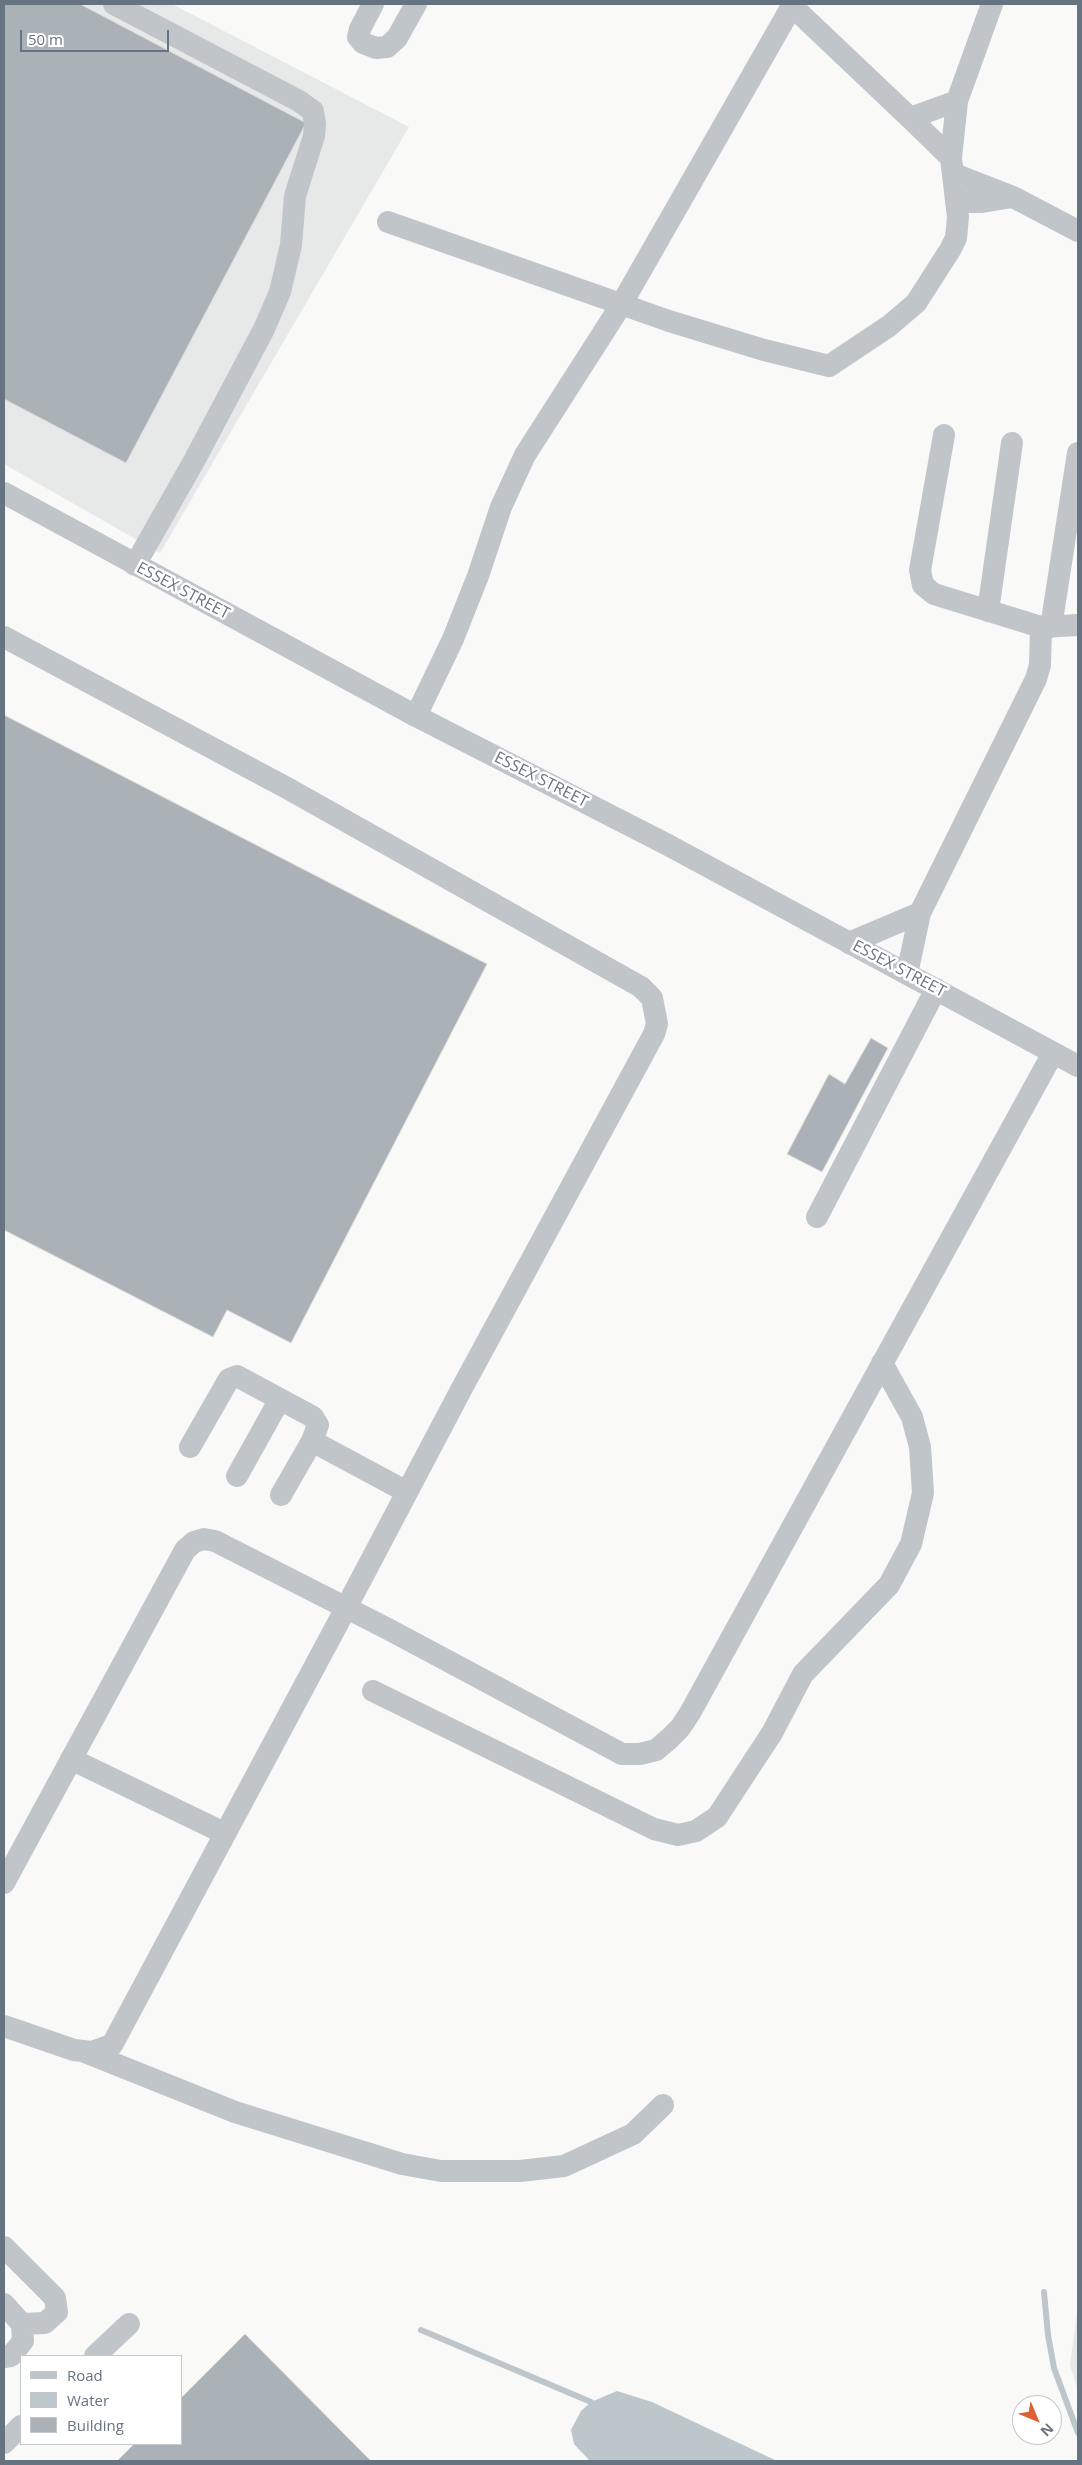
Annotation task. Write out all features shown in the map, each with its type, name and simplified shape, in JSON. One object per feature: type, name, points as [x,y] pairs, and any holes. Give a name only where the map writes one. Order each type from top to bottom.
[{"type":"street","points":[[114,4],[300,101],[313,111],[316,124],[295,196],[290,245],[280,292],[264,329],[194,461],[135,565]]},
{"type":"street","points":[[373,4],[358,37],[363,43],[376,48],[386,47],[397,38],[416,4]]},
{"type":"street","points":[[388,222],[621,305],[764,350],[828,366],[890,326],[916,303],[956,238],[958,217],[952,166],[957,101],[992,4]]},
{"type":"street","points":[[416,716],[453,639],[513,478],[538,432],[621,305],[791,5],[910,118],[952,166],[1078,230]]},
{"type":"street","points":[[910,118],[957,101]]},
{"type":"street","points":[[956,202],[982,202],[1013,197]]},
{"type":"street","points":[[944,434],[920,570],[923,585],[934,594],[1046,627],[1078,625]]},
{"type":"street","points":[[988,611],[1012,443]]},
{"type":"street","points":[[907,974],[920,913],[1036,679],[1078,453]]},
{"type":"street","name":"ESSEX STREET","points":[[4,493],[416,716],[668,845],[1078,1066]]},
{"type":"street","points":[[4,637],[287,788],[641,987],[652,998],[657,1024],[654,1034],[112,2045],[99,2051],[85,2052]]},
{"type":"street","points":[[849,943],[920,913]]},
{"type":"street","points":[[817,1217],[936,989]]},
{"type":"street","points":[[4,1883],[185,1550],[194,1542],[204,1539],[215,1541],[346,1608],[622,1754],[640,1754],[656,1750],[680,1728],[690,1713],[1053,1053]]},
{"type":"street","points":[[373,1691],[654,1830],[678,1835],[696,1831],[717,1818],[772,1733],[803,1674],[890,1585],[910,1544],[923,1493],[920,1447],[912,1417],[882,1363]]},
{"type":"street","points":[[190,1448],[230,1379],[237,1376],[316,1421],[317,1430],[312,1441],[281,1495]]},
{"type":"street","points":[[237,1476],[280,1399]]},
{"type":"street","points":[[312,1441],[407,1492]]},
{"type":"street","points":[[71,1759],[224,1833]]},
{"type":"street","points":[[4,2026],[58,2047],[85,2052],[235,2112],[402,2164],[441,2171],[520,2171],[564,2166],[634,2134],[663,2105]]},
{"type":"street","points":[[4,2247],[56,2298],[57,2312],[45,2323],[22,2324]]},
{"type":"street","points":[[4,2304],[22,2324],[23,2341],[11,2356],[4,2357]]},
{"type":"street","points":[[96,2355],[129,2324]]},
{"type":"street","points":[[4,2443],[20,2427]]},
{"type":"shaded area","points":[[4,4],[172,4],[409,127],[160,553],[4,464]]},
{"type":"shaded area","points":[[1078,2305],[1078,2391],[1070,2365]]},
{"type":"water","points":[[617,2391],[652,2402],[777,2461],[590,2461],[574,2444],[571,2430],[581,2411],[591,2402]]},
{"type":"building","points":[[4,4],[80,4],[306,123],[126,463],[4,399]]},
{"type":"building","points":[[4,715],[487,964],[291,1343],[227,1310],[213,1337],[4,1230]]},
{"type":"building","points":[[871,1038],[888,1048],[822,1172],[787,1154],[829,1074],[845,1084]]},
{"type":"building","points":[[245,2334],[371,2461],[117,2461],[133,2445],[182,2445],[182,2397]]},
{"type":"waterway","points":[[1044,2292],[1048,2335],[1054,2368],[1078,2433]]},
{"type":"waterway","points":[[421,2330],[591,2402]]}]
